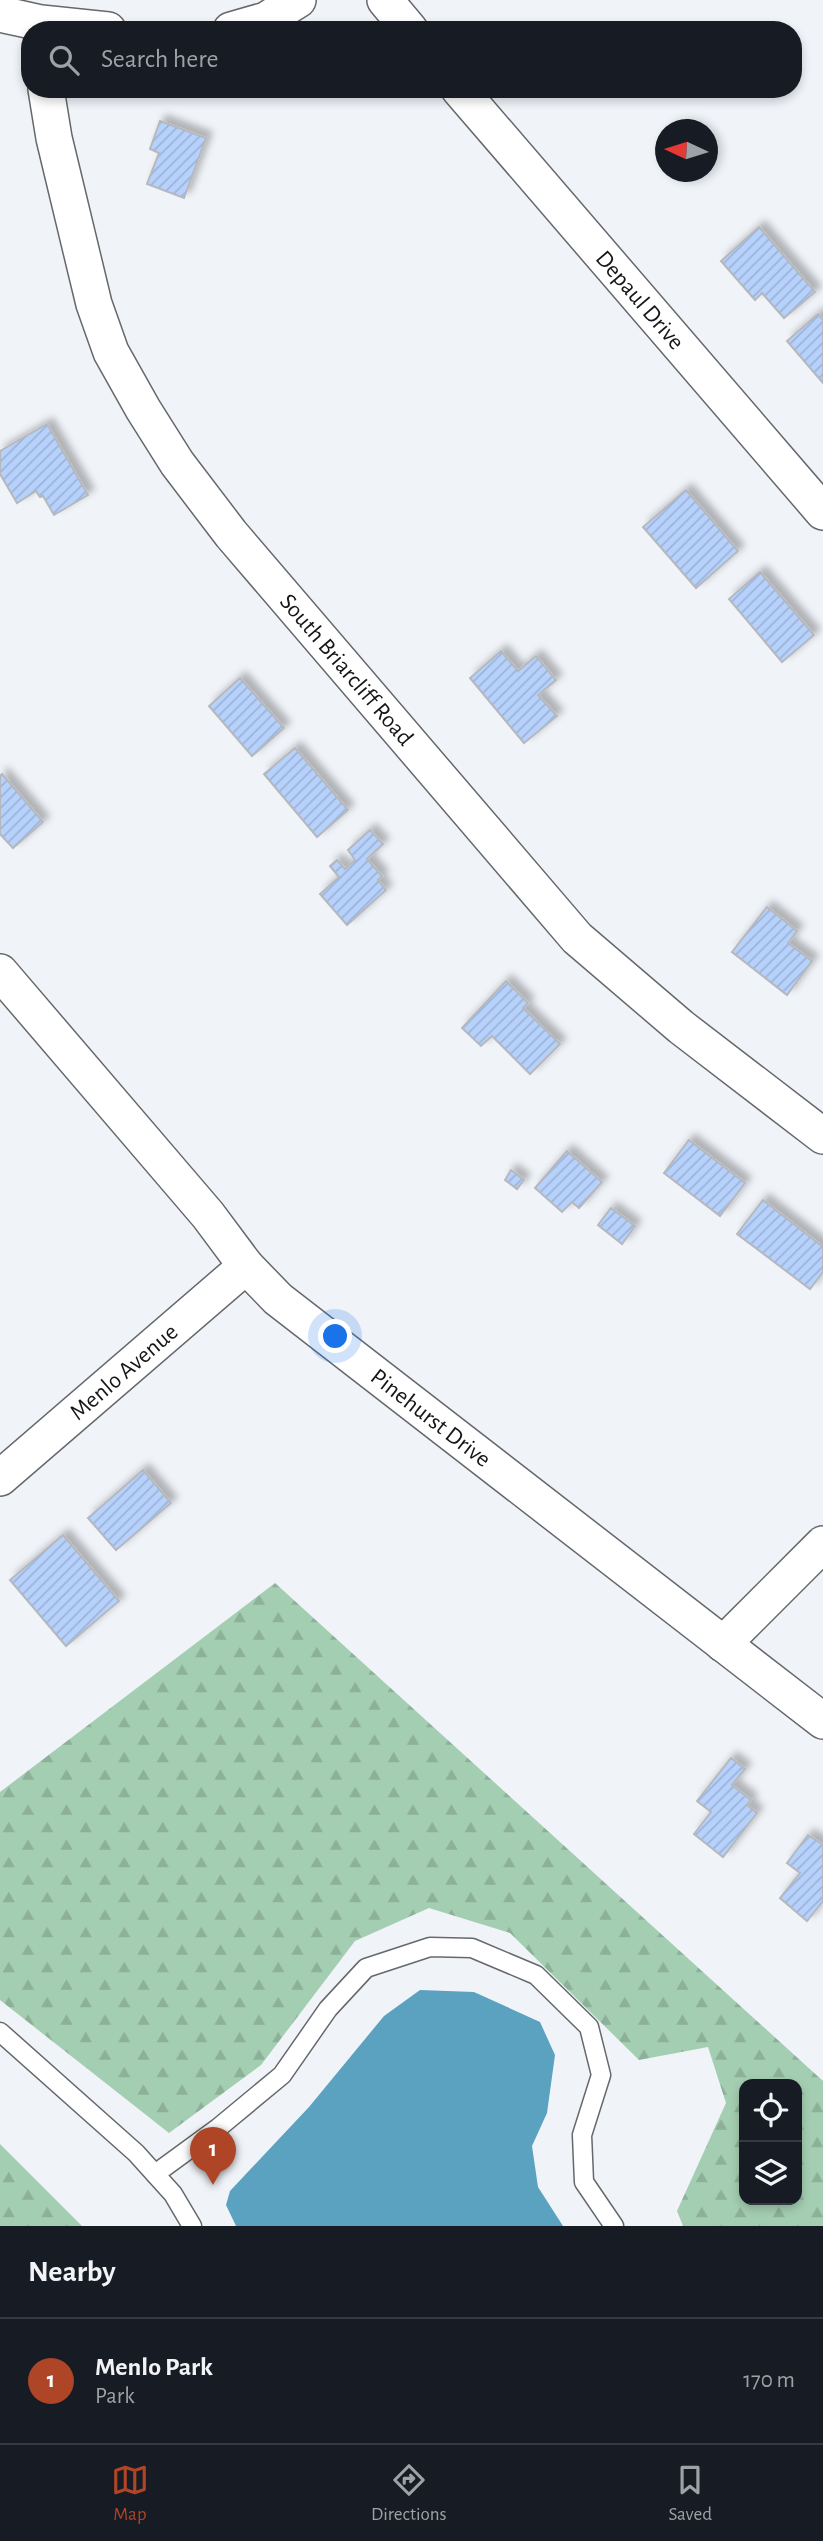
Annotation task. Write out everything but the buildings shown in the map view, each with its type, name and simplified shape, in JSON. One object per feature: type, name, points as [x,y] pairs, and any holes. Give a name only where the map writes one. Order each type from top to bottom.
[{"type":"street","points":[[262,21],[298,0]]},
{"type":"street","points":[[385,0],[402,21]]},
{"type":"street","points":[[0,14],[24,21]]},
{"type":"street","name":"South Briarcliff Road","points":[[47,98],[54,138],[94,304],[111,352],[177,463],[231,534],[577,938],[681,1027],[823,1136]]},
{"type":"street","name":"Depaul Drive","points":[[467,98],[823,512]]},
{"type":"street","name":"Pinehurst Drive","points":[[0,972],[208,1215],[246,1266],[278,1300],[823,1721]]},
{"type":"street","name":"Menlo Avenue","points":[[0,1478],[246,1266]]},
{"type":"street","points":[[723,1644],[823,1544]]},
{"type":"lane","points":[[155,2174],[218,2128],[282,2074],[328,2010],[366,1968],[430,1947],[472,1948],[536,1975],[589,2027],[601,2075],[582,2134],[584,2182],[614,2226]]},
{"type":"lane","points":[[0,2032],[136,2153],[173,2194],[192,2226]]},
{"type":"green space","points":[[275,1583],[823,2081],[823,2226],[683,2226],[677,2211],[726,2103],[708,2047],[639,2060],[510,1933],[429,1908],[355,1941],[261,2065],[169,2133],[0,2000],[0,1792]]},
{"type":"green space","points":[[0,2144],[82,2226],[0,2226]]},
{"type":"water","points":[[420,1990],[474,1992],[540,2022],[555,2055],[547,2113],[532,2146],[538,2187],[563,2226],[236,2226],[226,2205],[230,2191],[309,2107],[384,2016]]},
{"type":"place","name":"Menlo Park","points":[[213,2185]]}]
